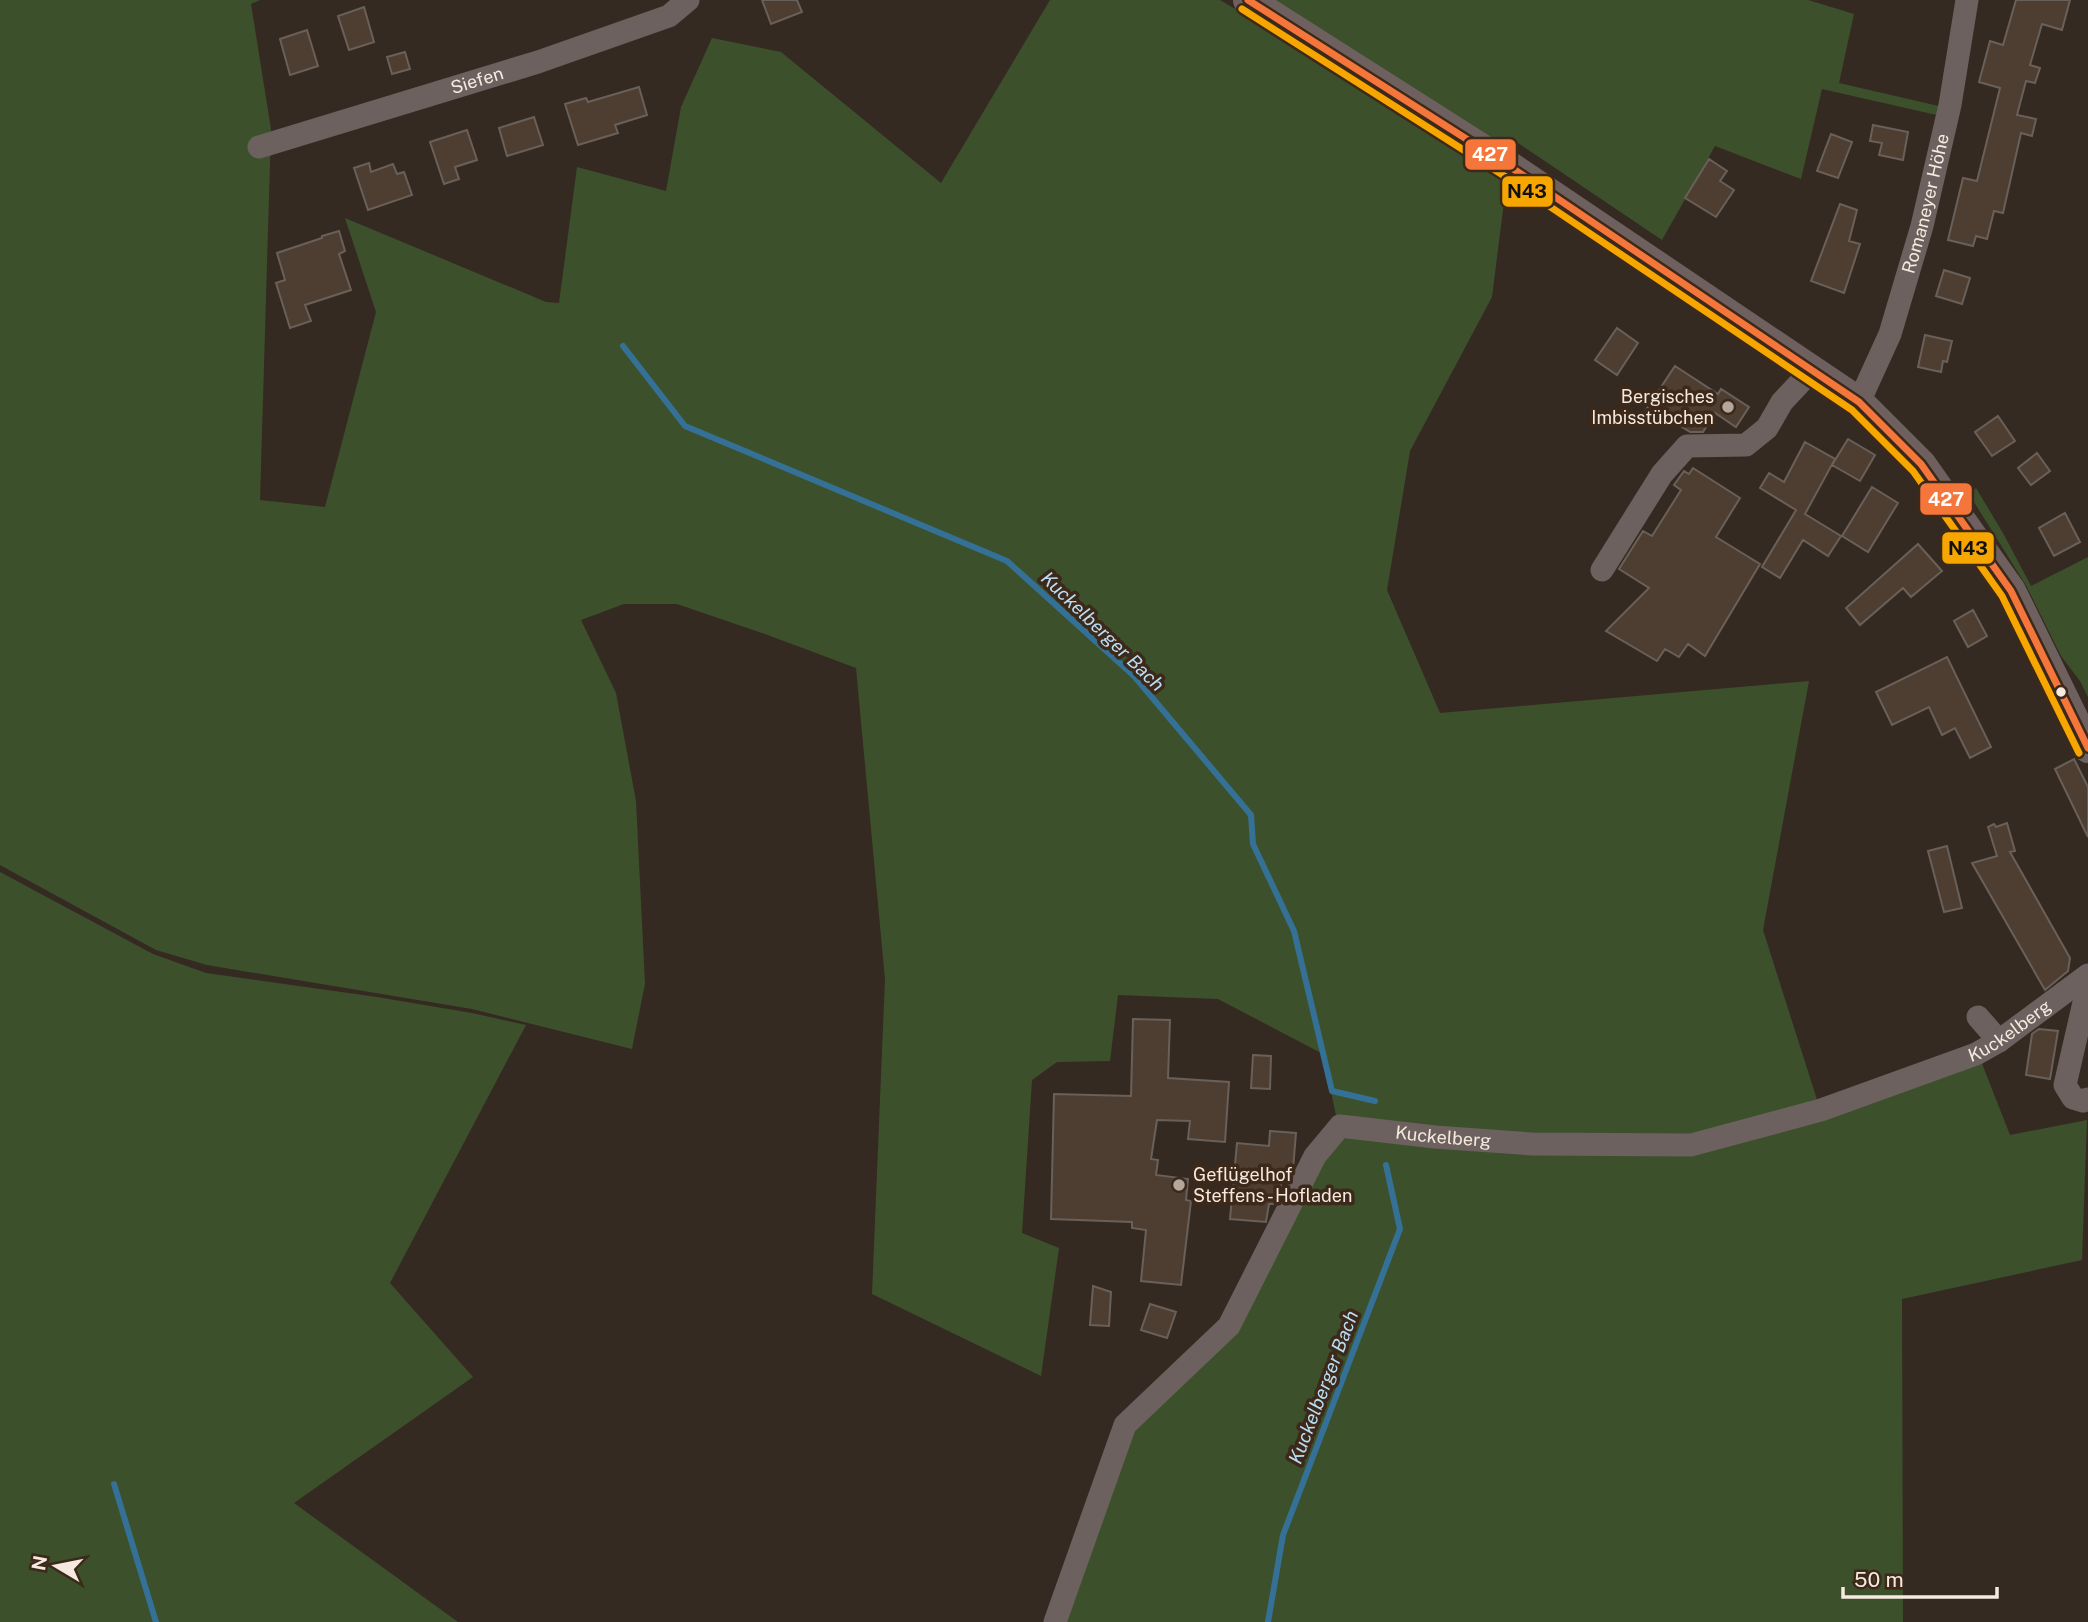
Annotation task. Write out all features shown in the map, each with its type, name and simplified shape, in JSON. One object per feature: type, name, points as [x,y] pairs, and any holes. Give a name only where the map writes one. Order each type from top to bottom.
[{"type":"main road","points":[[1248,0],[1512,168],[1859,402],[1921,464],[2011,591],[2088,748]]},
{"type":"street","name":"Siefen","points":[[259,147],[538,62],[669,16],[688,0]]},
{"type":"street","name":"Romaneyer Höhe","points":[[1859,402],[1890,334],[1922,226],[1950,105],[1967,0]]},
{"type":"street","points":[[1602,570],[1662,474],[1687,446],[1746,445],[1767,428],[1782,402],[1812,370]]},
{"type":"street","name":"Kuckelberg","points":[[1055,1622],[1125,1425],[1229,1326],[1315,1156],[1340,1126],[1532,1144],[1691,1145],[1821,1110],[1976,1054],[1999,1041],[2088,975]]},
{"type":"street","points":[[2088,985],[2066,1085],[2073,1098],[2088,1100]]},
{"type":"street","points":[[1978,1017],[1999,1041]]},
{"type":"green space","points":[[0,0],[260,0],[251,4],[271,129],[260,500],[325,507],[376,312],[345,218],[546,302],[559,303],[577,167],[666,191],[681,107],[712,38],[781,52],[941,183],[1050,0],[1220,0],[1508,170],[1492,297],[1410,451],[1387,590],[1440,713],[1809,681],[1763,930],[1819,1106],[1692,1134],[1532,1135],[1337,1120],[1323,1054],[1218,999],[1118,995],[1110,1061],[1057,1062],[1032,1080],[1022,1233],[1059,1248],[1041,1376],[872,1294],[885,979],[856,668],[677,604],[624,604],[581,620],[616,693],[636,801],[645,984],[632,1049],[472,1009],[207,965],[156,950],[0,865]]},
{"type":"green space","points":[[1261,0],[1808,0],[1854,14],[1839,83],[1943,107],[1941,116],[1822,89],[1801,179],[1715,146],[1662,240],[1515,141],[1511,161]]},
{"type":"green space","points":[[1976,488],[2031,586],[2088,557],[2088,697],[2080,681],[2061,656],[2027,587],[1969,494]]},
{"type":"green space","points":[[0,872],[153,954],[206,973],[377,997],[526,1025],[390,1283],[473,1377],[294,1503],[458,1622],[0,1622]]},
{"type":"green space","points":[[1979,1056],[2010,1135],[2087,1120],[2082,1260],[1902,1299],[1903,1622],[1057,1622],[1130,1421],[1235,1327],[1320,1156],[1346,1130],[1693,1142]]},
{"type":"building","points":[[762,0],[797,0],[802,12],[771,24]]},
{"type":"building","points":[[2016,0],[2070,0],[2062,30],[2042,24],[2030,65],[2040,68],[2035,83],[2026,81],[2017,115],[2036,119],[2032,136],[2021,133],[2003,213],[1994,211],[1987,239],[1976,236],[1973,246],[1948,240],[1963,178],[1977,181],[2000,88],[1979,82],[1990,41],[2003,45]]},
{"type":"building","points":[[364,7],[374,42],[349,50],[338,16]]},
{"type":"building","points":[[307,30],[318,66],[290,75],[280,39]]},
{"type":"building","points":[[405,52],[410,69],[392,74],[387,57]]},
{"type":"building","points":[[639,87],[647,115],[615,125],[618,133],[578,145],[565,104],[586,98],[588,102]]},
{"type":"building","points":[[534,117],[543,145],[507,156],[499,128]]},
{"type":"building","points":[[1873,125],[1908,132],[1903,160],[1879,155],[1882,143],[1870,141]]},
{"type":"building","points":[[467,130],[477,160],[455,167],[459,179],[444,184],[430,142]]},
{"type":"building","points":[[1831,134],[1852,142],[1838,178],[1817,171]]},
{"type":"building","points":[[1709,159],[1727,171],[1720,181],[1734,190],[1716,217],[1685,198]]},
{"type":"building","points":[[369,163],[371,172],[393,164],[397,174],[404,172],[412,195],[368,210],[354,168]]},
{"type":"building","points":[[1840,204],[1857,210],[1849,241],[1860,244],[1844,293],[1811,281]]},
{"type":"building","points":[[339,231],[345,251],[339,254],[351,290],[305,305],[311,321],[290,328],[276,283],[285,280],[277,253]]},
{"type":"building","points":[[1944,270],[1970,278],[1962,304],[1936,296]]},
{"type":"building","points":[[1617,328],[1638,343],[1617,375],[1595,360]]},
{"type":"building","points":[[1925,335],[1952,341],[1947,362],[1943,361],[1941,372],[1918,367]]},
{"type":"building","points":[[1675,366],[1718,394],[1721,389],[1749,407],[1736,427],[1715,413],[1703,432],[1690,432],[1665,416],[1658,426],[1642,416]]},
{"type":"building","points":[[1998,416],[2015,441],[1992,456],[1975,432]]},
{"type":"building","points":[[1848,439],[1875,455],[1860,481],[1832,465]]},
{"type":"building","points":[[1805,442],[1835,459],[1805,514],[1841,536],[1828,556],[1803,540],[1780,578],[1762,567],[1796,510],[1760,488],[1769,473],[1784,482]]},
{"type":"building","points":[[2037,453],[2050,471],[2031,485],[2018,468]]},
{"type":"building","points":[[1693,468],[1740,498],[1716,537],[1760,564],[1705,656],[1688,644],[1679,657],[1665,649],[1657,661],[1606,631],[1649,588],[1619,569],[1643,531],[1652,536],[1681,490],[1674,485],[1684,471],[1689,474]]},
{"type":"building","points":[[1872,487],[1898,503],[1868,552],[1842,536]]},
{"type":"building","points":[[2065,513],[2080,542],[2054,556],[2039,528]]},
{"type":"building","points":[[1918,544],[1942,571],[1911,597],[1903,588],[1860,625],[1846,608]]},
{"type":"building","points":[[1973,610],[1987,636],[1968,647],[1954,621]]},
{"type":"building","points":[[1947,657],[1991,747],[1970,758],[1955,728],[1942,735],[1929,707],[1892,725],[1876,692]]},
{"type":"building","points":[[2074,759],[2088,787],[2088,837],[2055,769]]},
{"type":"building","points":[[2007,823],[2015,851],[2010,852],[2070,958],[2068,971],[2045,990],[1972,863],[1997,856],[1988,827]]},
{"type":"building","points":[[1947,846],[1962,908],[1944,912],[1928,851]]},
{"type":"building","points":[[1133,1019],[1170,1020],[1168,1078],[1229,1082],[1225,1142],[1188,1139],[1190,1121],[1157,1120],[1151,1159],[1158,1160],[1156,1175],[1188,1179],[1186,1200],[1191,1201],[1181,1285],[1141,1281],[1146,1230],[1132,1228],[1132,1222],[1051,1219],[1054,1094],[1131,1096]]},
{"type":"building","points":[[2039,1029],[2058,1031],[2050,1079],[2026,1075],[2032,1034]]},
{"type":"building","points":[[1253,1055],[1271,1056],[1270,1089],[1251,1088]]},
{"type":"building","points":[[1270,1131],[1296,1133],[1293,1169],[1288,1178],[1282,1177],[1280,1194],[1275,1204],[1269,1204],[1266,1222],[1230,1219],[1237,1143],[1269,1146]]},
{"type":"building","points":[[1093,1286],[1111,1292],[1109,1326],[1090,1325]]},
{"type":"building","points":[[1150,1304],[1176,1312],[1167,1338],[1141,1330]]},
{"type":"waterway","name":"Kuckelberger Bach","points":[[623,346],[685,426],[1007,561],[1134,676],[1251,815],[1253,844],[1294,931],[1332,1091],[1375,1101]]},
{"type":"waterway","name":"Kuckelberger Bach","points":[[1268,1622],[1283,1535],[1400,1229],[1386,1165]]},
{"type":"waterway","points":[[114,1484],[156,1622]]},
{"type":"transit line","name":"427","points":[[1248,0],[1512,168],[1859,402],[1921,464],[2011,591],[2088,748]]},
{"type":"transit line","name":"N43","points":[[1242,9],[1506,177],[1852,410],[1913,471],[2002,596],[2079,753]]},
{"type":"place","name":"Bergisches Imbisstübchen","points":[[1728,407]]},
{"type":"place","name":"Geflügelhof Steffens - Hofladen","points":[[1179,1185]]}]
